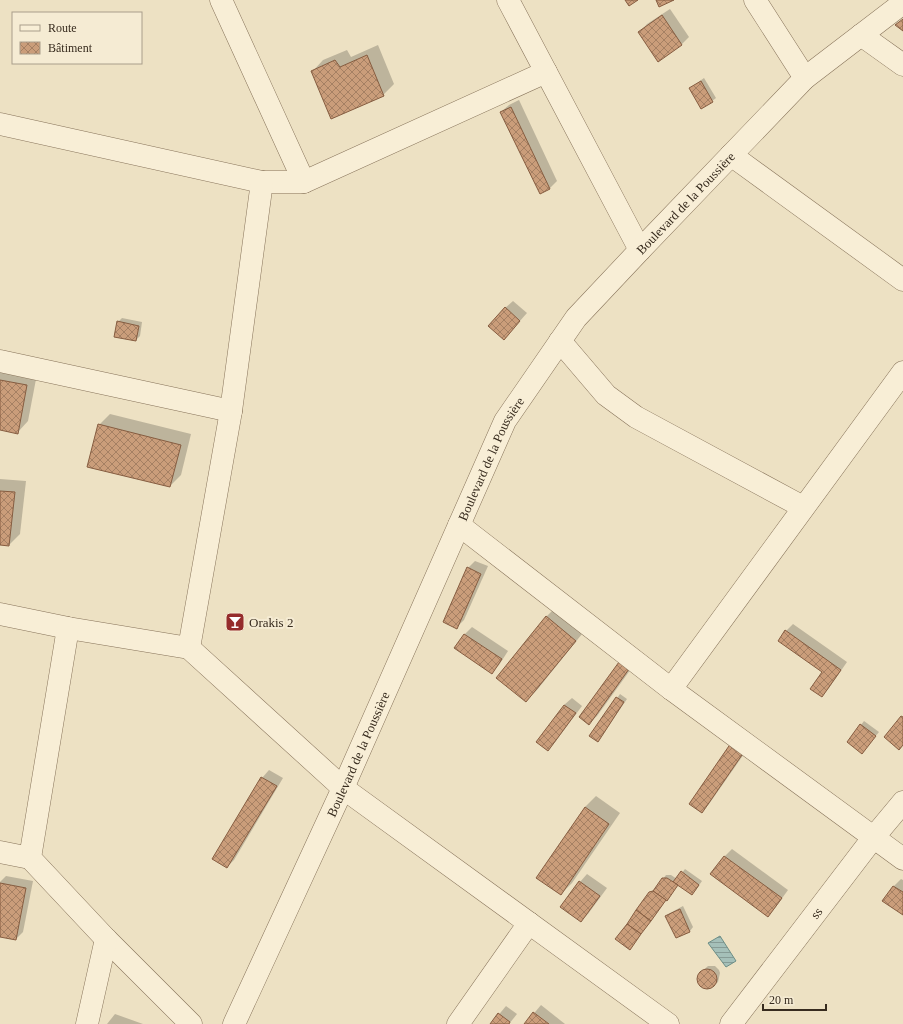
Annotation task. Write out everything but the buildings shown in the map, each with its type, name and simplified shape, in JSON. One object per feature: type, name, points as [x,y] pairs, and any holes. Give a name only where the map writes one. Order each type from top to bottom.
[{"type":"street","points":[[221,0],[304,182]]},
{"type":"street","points":[[508,0],[640,250]]},
{"type":"street","points":[[755,0],[805,78]]},
{"type":"street","name":"Boulevard de la Poussière","points":[[234,1024],[343,788],[505,421],[576,318],[640,250],[805,78],[903,3]]},
{"type":"street","points":[[861,35],[903,64]]},
{"type":"street","points":[[0,124],[262,182],[304,182],[546,72]]},
{"type":"street","points":[[731,155],[903,280]]},
{"type":"street","points":[[189,648],[231,410],[262,182]]},
{"type":"street","points":[[560,341],[606,395],[636,417],[803,507]]},
{"type":"street","points":[[0,361],[231,410]]},
{"type":"street","points":[[671,689],[903,372]]},
{"type":"street","points":[[459,525],[671,689],[903,859]]},
{"type":"street","points":[[0,614],[68,628],[189,648],[343,788],[668,1024]]},
{"type":"street","points":[[30,858],[68,628]]},
{"type":"street","name":"ss","points":[[731,1024],[873,838],[903,802]]},
{"type":"street","points":[[0,852],[30,858],[106,939],[191,1024]]},
{"type":"street","points":[[458,1024],[529,923]]},
{"type":"street","points":[[87,1024],[106,939]]},
{"type":"water","points":[[720,936],[736,961],[726,967],[708,943]]},
{"type":"place","name":"Orakis 2","points":[[235,622]]}]
